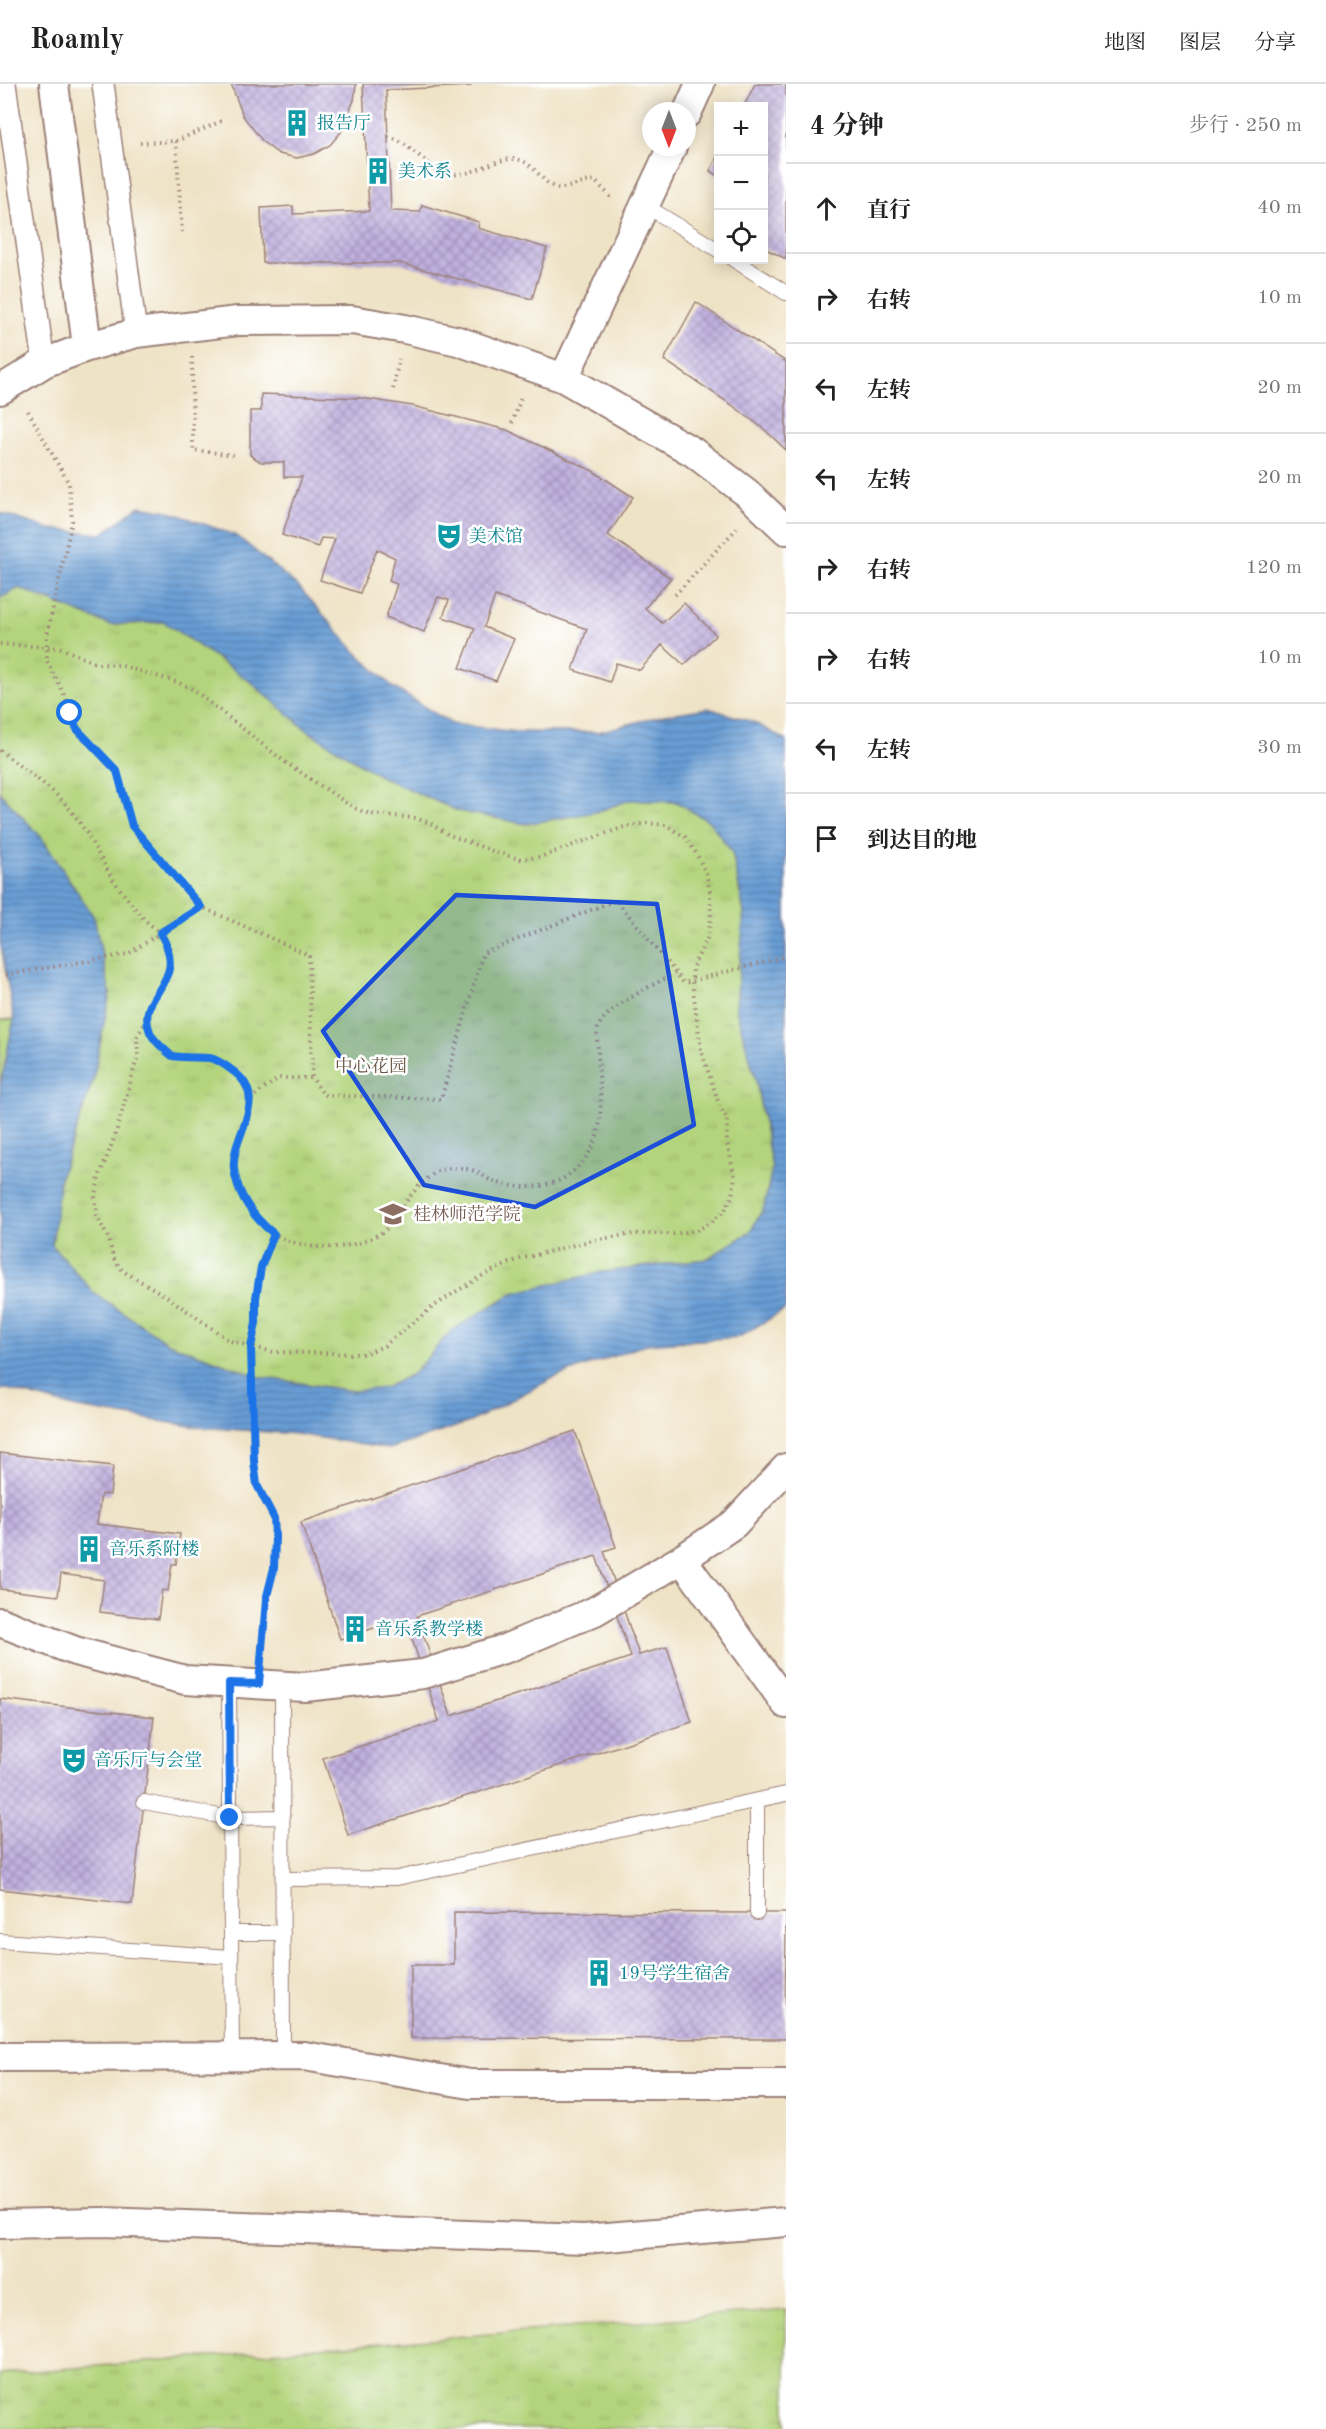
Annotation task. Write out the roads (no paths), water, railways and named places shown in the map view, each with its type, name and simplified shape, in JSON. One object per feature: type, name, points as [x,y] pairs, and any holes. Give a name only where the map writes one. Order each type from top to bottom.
[{"type":"street","points":[[5,84],[44,363]]},
{"type":"street","points":[[54,84],[87,347]]},
{"type":"street","points":[[103,84],[136,333]]},
{"type":"street","points":[[692,102],[700,84]]},
{"type":"street","points":[[564,378],[668,156]]},
{"type":"street","points":[[6,386],[44,363],[87,347],[136,333],[238,321],[352,320],[458,342],[564,378],[693,452],[759,504],[786,530]]},
{"type":"street","points":[[0,1622],[86,1654],[185,1680],[305,1687],[423,1674],[507,1648],[595,1611],[682,1559],[734,1524],[786,1468]]},
{"type":"street","points":[[682,1559],[783,1695]]},
{"type":"street","points":[[0,2057],[304,2056],[470,2084],[786,2084]]},
{"type":"street","points":[[0,2224],[102,2222],[584,2239],[786,2222]]},
{"type":"lane","points":[[646,206],[714,248]]},
{"type":"lane","points":[[740,264],[786,293]]},
{"type":"lane","points":[[229,1683],[232,2056]]},
{"type":"lane","points":[[271,1685],[283,1817],[283,2056]]},
{"type":"lane","points":[[283,1879],[397,1878],[786,1794]]},
{"type":"lane","points":[[757,1800],[757,1913]]},
{"type":"lane","points":[[144,1802],[230,1818],[283,1817]]},
{"type":"lane","points":[[231,1933],[283,1933]]},
{"type":"lane","points":[[0,1941],[231,1957]]},
{"type":"water","points":[[139,506],[168,511],[237,536],[299,587],[356,652],[394,688],[452,724],[518,732],[598,732],[664,715],[708,708],[753,722],[786,740],[786,1309],[739,1337],[647,1344],[553,1378],[470,1422],[389,1449],[297,1434],[197,1427],[77,1408],[7,1389],[0,1390],[0,1087],[14,1019],[0,941],[0,793],[41,837],[94,917],[110,993],[93,1080],[60,1177],[52,1245],[93,1292],[168,1343],[259,1377],[353,1391],[385,1388],[414,1373],[452,1330],[513,1293],[602,1272],[707,1259],[750,1232],[764,1208],[772,1168],[756,1080],[736,1009],[744,912],[732,852],[710,822],[677,802],[630,800],[596,812],[526,824],[458,811],[380,776],[308,731],[247,679],[164,622],[110,625],[19,588],[0,598],[0,513],[50,529],[102,534]]},
{"type":"place","name":"报告厅","points":[[297,123]]},
{"type":"place","name":"美术系","points":[[378,171]]},
{"type":"place","name":"美术馆","points":[[449,536]]},
{"type":"place","name":"桂林师范学院","points":[[393,1214]]},
{"type":"place","name":"音乐系附楼","points":[[89,1549]]},
{"type":"place","name":"音乐系教学楼","points":[[355,1629]]},
{"type":"place","name":"音乐厅与会堂","points":[[74,1760]]},
{"type":"place","name":"19号学生宿舍","points":[[599,1973]]},
{"type":"park label","name":"中心花园","points":[[371,1066]]}]
